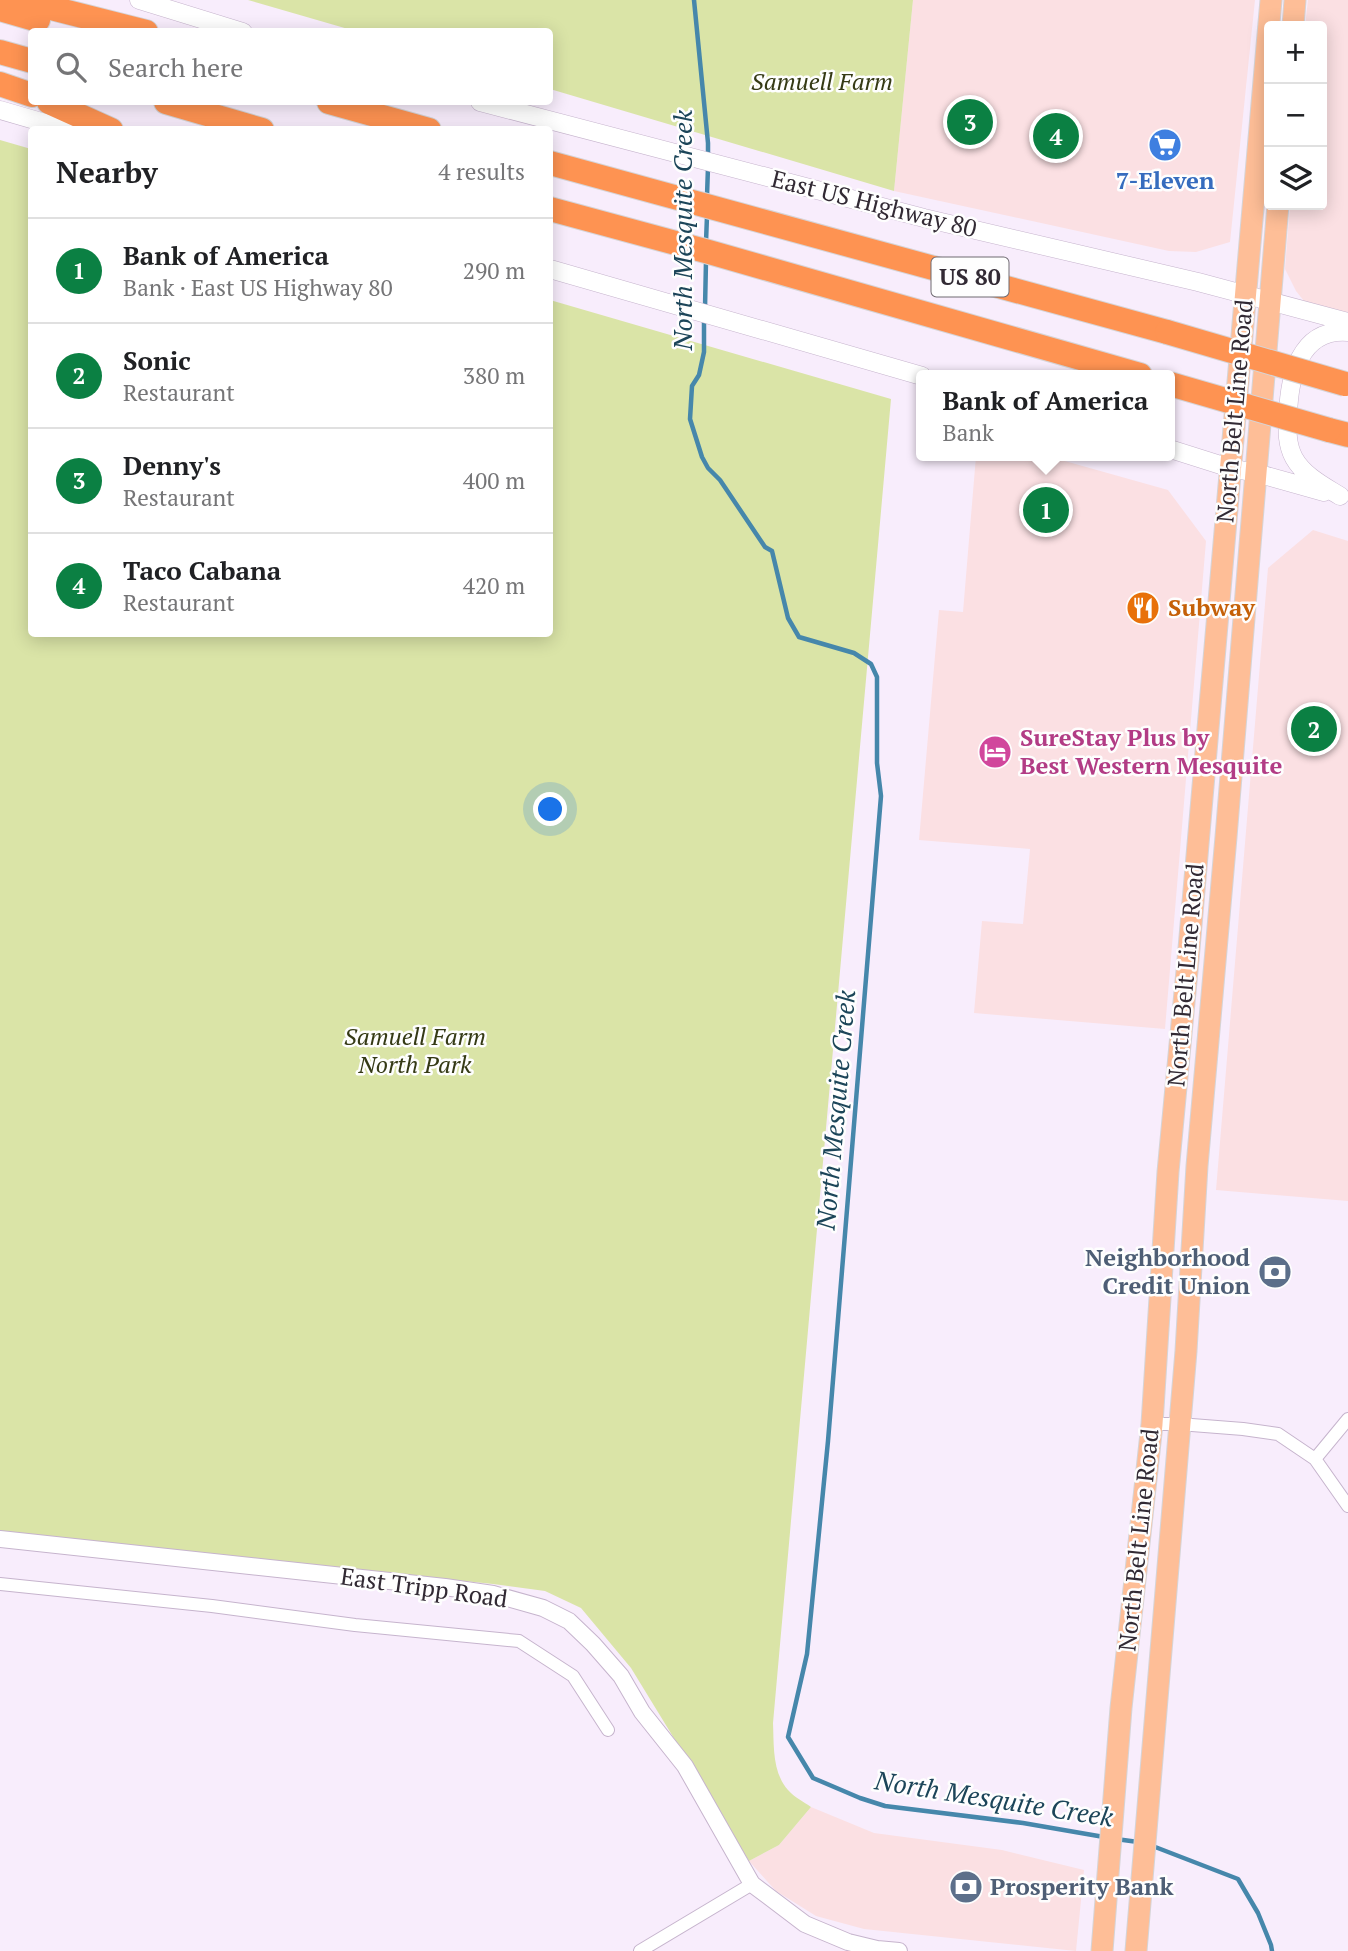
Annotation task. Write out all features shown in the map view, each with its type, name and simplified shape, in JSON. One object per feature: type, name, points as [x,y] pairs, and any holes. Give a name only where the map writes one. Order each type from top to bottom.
[{"type":"highway","points":[[20,0],[130,28]]},
{"type":"highway","points":[[0,9],[66,28]]},
{"type":"highway","points":[[0,52],[28,60]]},
{"type":"highway","points":[[0,84],[28,94]]},
{"type":"highway","points":[[56,105],[102,126]]},
{"type":"highway","points":[[176,105],[248,126]]},
{"type":"highway","points":[[340,105],[415,126]]},
{"type":"highway","name":"US 80","points":[[553,164],[1347,384]]},
{"type":"highway","name":"US 80","points":[[553,210],[1123,370]]},
{"type":"highway","points":[[1175,385],[1338,432]]},
{"type":"main road","points":[[139,0],[230,28]]},
{"type":"main road","name":"North Belt Line Road","points":[[1266,84],[1271,0]]},
{"type":"main road","points":[[1293,21],[1295,0]]},
{"type":"main road","name":"East US Highway 80","points":[[491,105],[924,218],[1270,300],[1348,322]]},
{"type":"main road","name":"North Belt Line Road","points":[[1102,1951],[1121,1708],[1152,1424],[1170,1147],[1264,107]]},
{"type":"main road","points":[[0,110],[55,126]]},
{"type":"main road","name":"North Belt Line Road","points":[[1136,1951],[1187,1338],[1197,1166],[1278,210]]},
{"type":"main road","points":[[553,270],[916,374]]},
{"type":"main road","points":[[1344,497],[1313,479],[1293,456],[1287,438],[1288,396],[1299,358],[1305,349],[1324,335],[1348,332]]},
{"type":"main road","points":[[1175,451],[1230,468],[1344,497]]},
{"type":"main road","points":[[1188,950],[1216,952]]},
{"type":"main road","points":[[1170,1147],[1197,1166]]},
{"type":"main road","points":[[1168,1172],[1197,1166]]},
{"type":"street","points":[[1315,1459],[1348,1419]]},
{"type":"street","points":[[1152,1424],[1243,1429],[1278,1434],[1315,1459],[1348,1506]]},
{"type":"street","name":"East Tripp Road","points":[[0,1539],[445,1587],[493,1594],[543,1608],[569,1622],[621,1676],[642,1712],[685,1766],[752,1884],[805,1924],[848,1942],[899,1951]]},
{"type":"street","points":[[0,1584],[519,1641],[573,1676],[608,1730]]},
{"type":"street","points":[[640,1951],[752,1884]]},
{"type":"shaded area","points":[[913,0],[1255,0],[1230,242],[1196,252],[1169,251],[894,191]]},
{"type":"shaded area","points":[[1308,0],[1348,0],[1348,315],[1304,301],[1285,269],[1290,210],[1327,210],[1327,21],[1306,21]]},
{"type":"shaded area","points":[[976,461],[1065,461],[1168,490],[1206,541],[1165,1029],[974,1013],[982,921],[1023,924],[1030,849],[919,840],[939,610],[963,612]]},
{"type":"shaded area","points":[[1313,530],[1348,541],[1348,1201],[1216,1190],[1268,568]]},
{"type":"shaded area","points":[[811,1807],[874,1833],[1002,1850],[1084,1870],[1076,1951],[864,1929],[816,1916],[776,1891],[749,1861],[779,1845]]},
{"type":"green space","name":"Samuell Farm","points":[[248,0],[913,0],[894,191],[553,90],[553,28],[345,28]]},
{"type":"green space","name":"Samuell Farm North Park","points":[[0,140],[28,148],[28,637],[553,637],[553,301],[891,399],[773,1723],[779,1775],[790,1793],[811,1807],[779,1845],[749,1861],[631,1668],[581,1608],[545,1591],[0,1532]]},
{"type":"waterway","name":"North Mesquite Creek","points":[[694,0],[708,158]]},
{"type":"waterway","name":"North Mesquite Creek","points":[[707,196],[708,167]]},
{"type":"waterway","name":"North Mesquite Creek","points":[[706,242],[707,216]]},
{"type":"waterway","name":"North Mesquite Creek","points":[[705,308],[706,261]]},
{"type":"waterway","name":"North Mesquite Creek","points":[[704,317],[704,352],[699,375],[692,386],[690,419],[702,457],[765,547],[772,551],[788,618],[799,637],[854,653],[871,664],[877,677],[877,763],[881,796],[828,1441],[807,1654],[788,1737],[813,1778],[885,1806],[1023,1823],[1104,1837]]},
{"type":"waterway","name":"North Mesquite Creek","points":[[1116,1839],[1138,1842]]},
{"type":"waterway","name":"North Mesquite Creek","points":[[1150,1845],[1238,1879],[1258,1913],[1272,1951]]},
{"type":"place","name":"Denny's","points":[[970,122]]},
{"type":"place","name":"Taco Cabana","points":[[1056,136]]},
{"type":"place","name":"7-Eleven","points":[[1165,145]]},
{"type":"place","name":"Bank of America","points":[[1046,510]]},
{"type":"place","name":"Subway","points":[[1143,608]]},
{"type":"place","name":"Sonic","points":[[1314,729]]},
{"type":"place","name":"SureStay Plus by Best Western Mesquite","points":[[995,752]]},
{"type":"place","name":"Neighborhood Credit Union","points":[[1275,1272]]},
{"type":"place","name":"Prosperity Bank","points":[[966,1887]]}]
